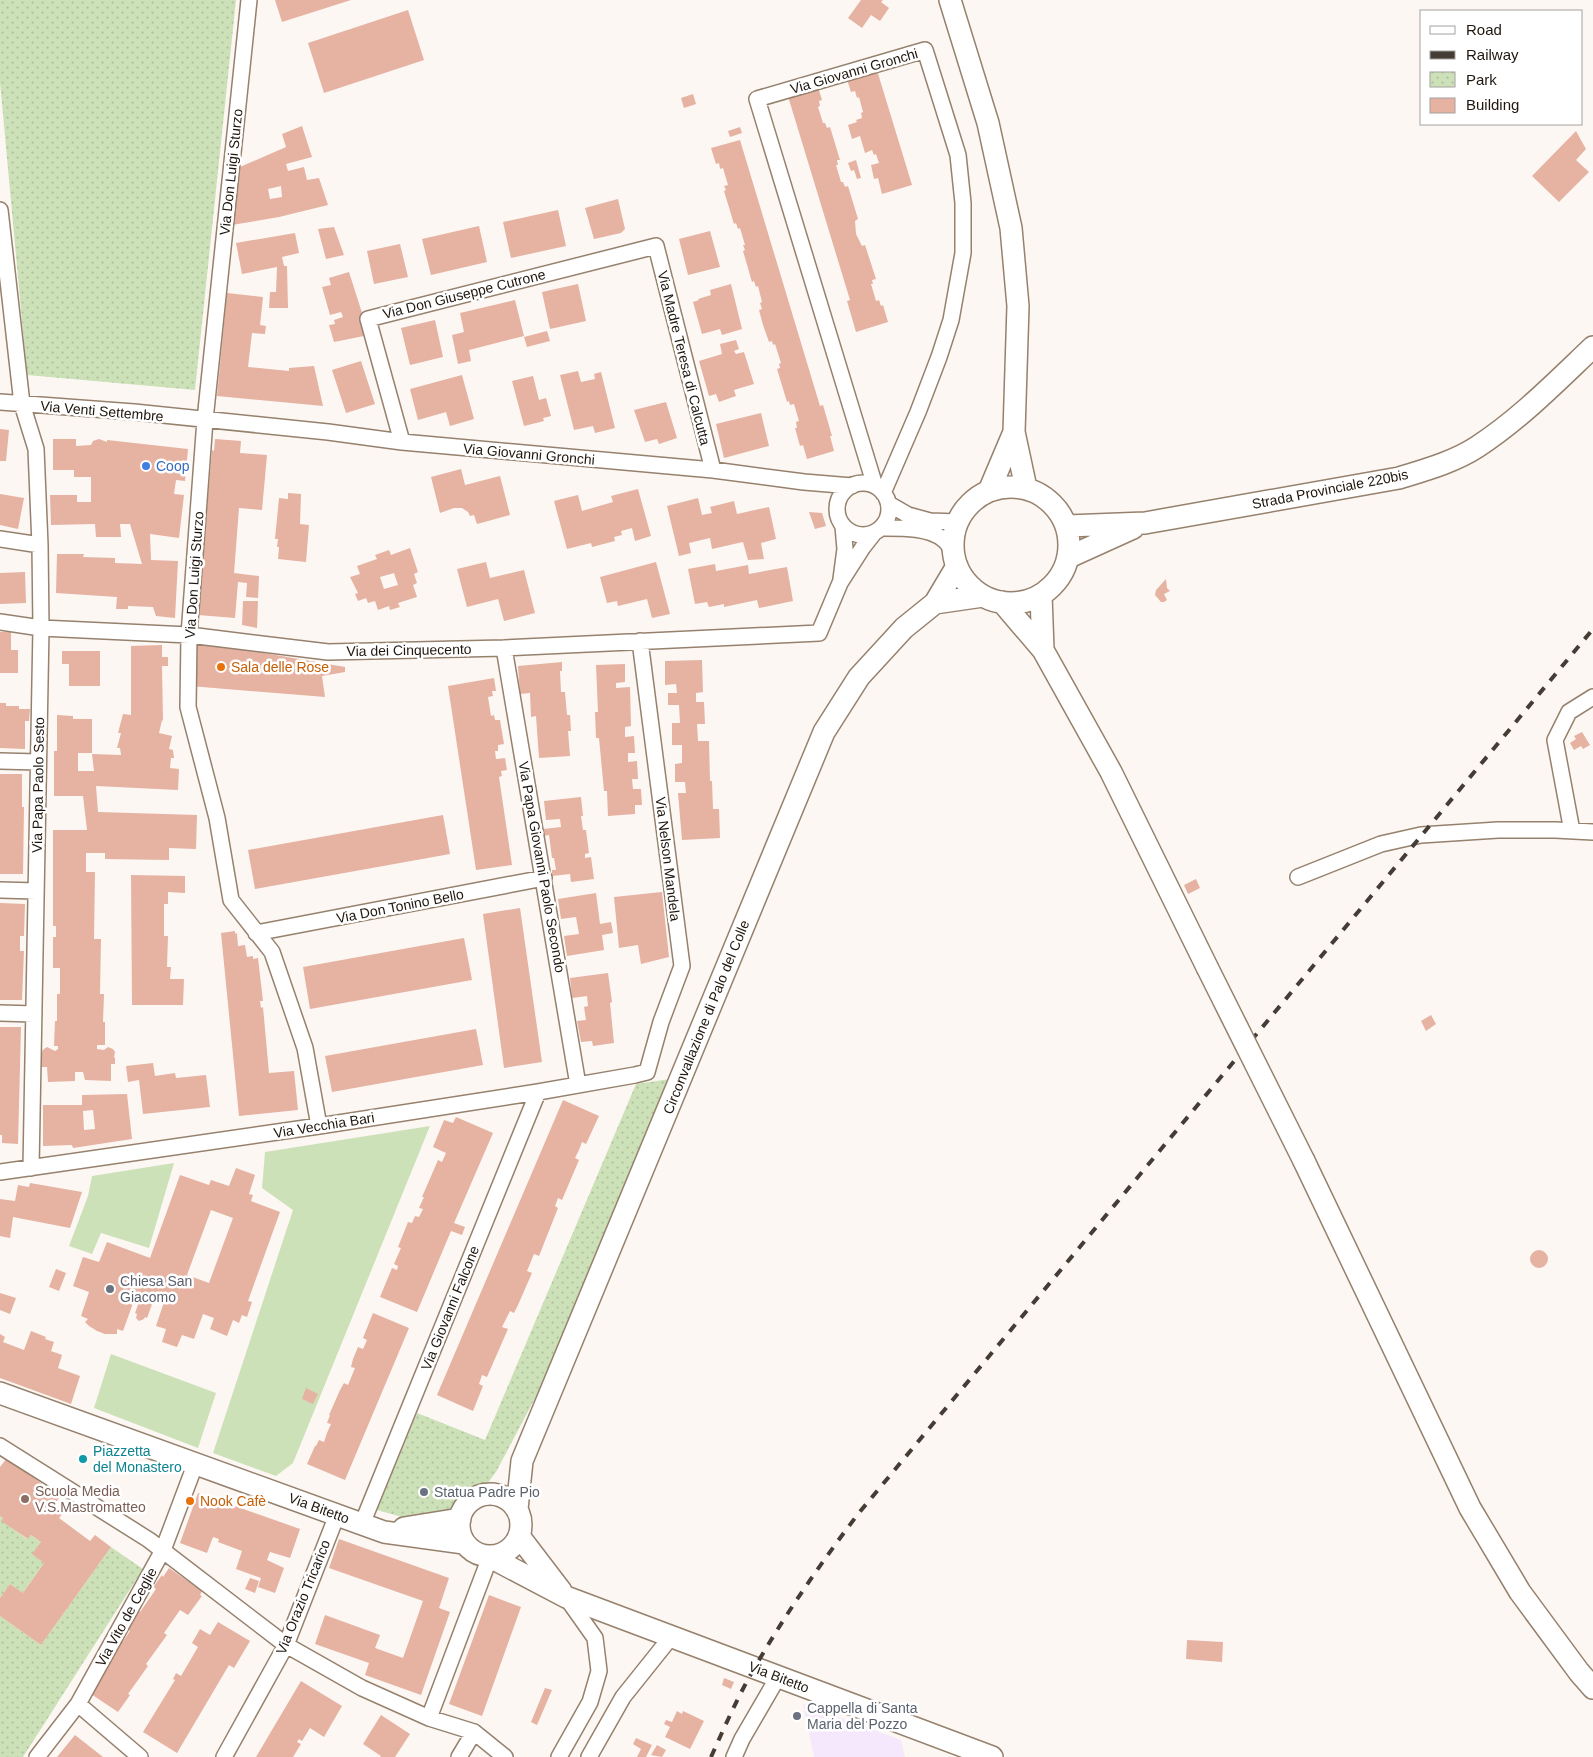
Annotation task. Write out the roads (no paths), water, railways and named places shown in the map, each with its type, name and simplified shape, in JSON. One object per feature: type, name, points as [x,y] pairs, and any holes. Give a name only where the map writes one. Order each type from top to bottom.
[{"type":"street","name":"Via Don Luigi Sturzo","points":[[249,0],[205,420],[189,635],[188,707],[217,818],[231,900],[272,952],[304,1048],[319,1126]]},
{"type":"street","points":[[950,0],[988,123],[1011,228],[1018,306],[1014,432],[1026,488]]},
{"type":"street","name":"Via Giovanni Gronchi","points":[[840,583],[863,547],[886,521],[889,513],[882,494],[757,99],[925,50],[958,155],[963,203],[963,253],[951,320],[939,357],[918,412],[882,494]]},
{"type":"street","name":"Via Papa Paolo Sesto","points":[[0,210],[22,404],[36,449],[40,545],[41,628],[31,1168]]},
{"type":"street","name":"Via Don Giuseppe Cutrone","points":[[402,442],[368,319],[656,246]]},
{"type":"street","name":"Via Madre Teresa di Calcutta","points":[[656,246],[713,470]]},
{"type":"street","name":"Strada Provinciale 220bis","points":[[1145,522],[1399,478],[1438,466],[1476,448],[1528,409],[1593,347]]},
{"type":"street","name":"Via Venti Settembre","points":[[0,402],[134,412],[205,420]]},
{"type":"street","name":"Via Giovanni Gronchi","points":[[205,420],[328,432],[402,442],[713,470],[804,482],[852,486],[864,484],[882,494]]},
{"type":"street","points":[[989,491],[1014,432]]},
{"type":"street","points":[[804,482],[821,491],[837,511],[843,526],[845,549],[840,583]]},
{"type":"street","points":[[837,511],[841,496],[852,486]]},
{"type":"street","points":[[1008,487],[1026,488],[1044,496],[1058,509],[1067,526],[1070,542],[1069,557],[1063,572],[1054,585],[1041,595],[1022,602],[992,599],[934,603],[955,560],[954,532],[966,509],[976,498],[989,491],[1008,487]]},
{"type":"street","points":[[882,494],[908,515],[930,521],[958,522]]},
{"type":"street","points":[[1067,526],[1145,522]]},
{"type":"street","points":[[1069,557],[1145,522]]},
{"type":"street","points":[[843,526],[858,535],[866,535],[878,530],[905,528],[924,531],[944,540],[963,578],[972,588],[992,599],[1043,650],[1111,772],[1304,1161],[1470,1508],[1520,1592],[1593,1688]]},
{"type":"street","points":[[0,539],[40,545]]},
{"type":"street","name":"Via dei Cinquecento","points":[[0,622],[41,628],[189,635],[328,652],[504,648],[819,633],[840,583]]},
{"type":"street","points":[[1041,595],[1043,650]]},
{"type":"street","name":"Circonvallazione di Palo del Colle","points":[[522,1461],[824,732],[860,677],[904,628],[934,603]]},
{"type":"street","name":"Via Nelson Mandela","points":[[640,641],[682,966],[661,1022],[647,1072]]},
{"type":"street","name":"Via Papa Giovanni Paolo Secondo","points":[[504,648],[578,1085]]},
{"type":"street","points":[[1572,831],[1555,740],[1569,712],[1593,697]]},
{"type":"street","points":[[0,761],[38,762]]},
{"type":"street","points":[[1298,877],[1381,844],[1412,837],[1498,830],[1593,832]]},
{"type":"street","name":"Via Don Tonino Bello","points":[[256,933],[544,878]]},
{"type":"street","points":[[0,890],[36,891]]},
{"type":"street","points":[[0,1014],[34,1014]]},
{"type":"street","name":"Via Vecchia Bari","points":[[0,1172],[319,1126],[538,1092],[647,1072]]},
{"type":"street","name":"Via Giovanni Falcone","points":[[362,1524],[538,1092]]},
{"type":"street","name":"Via Bitetto","points":[[0,1393],[194,1465],[384,1532],[464,1543]]},
{"type":"street","points":[[0,1446],[163,1550],[286,1645],[362,1688],[429,1718],[474,1732],[506,1757]]},
{"type":"street","points":[[522,1461],[517,1509],[522,1524],[516,1543],[500,1555],[480,1555],[464,1543],[460,1534],[459,1523],[461,1513],[467,1504],[476,1498],[491,1494],[522,1461]]},
{"type":"street","name":"Via Vito de Ceglie","points":[[37,1757],[78,1704],[163,1550],[194,1465]]},
{"type":"street","points":[[491,1494],[507,1499],[517,1509]]},
{"type":"street","name":"Via Orazio Tricarico","points":[[224,1757],[286,1645],[337,1515]]},
{"type":"street","points":[[384,1532],[460,1519]]},
{"type":"street","points":[[519,1536],[595,1638],[599,1671],[590,1702],[560,1757]]},
{"type":"street","points":[[429,1718],[490,1556]]},
{"type":"street","name":"Via Bitetto","points":[[490,1556],[566,1597],[992,1757]]},
{"type":"street","points":[[589,1757],[623,1697],[672,1637]]},
{"type":"street","points":[[734,1757],[742,1738],[778,1677]]},
{"type":"street","points":[[78,1704],[140,1757]]},
{"type":"street","points":[[459,1757],[474,1732]]},
{"type":"railway","points":[[711,1757],[743,1689],[779,1627],[858,1514],[1593,629]]},
{"type":"place","name":"Coop","points":[[146,466]]},
{"type":"place","name":"Sala delle Rose","points":[[221,667]]},
{"type":"place","name":"Chiesa San Giacomo","points":[[110,1289]]},
{"type":"place","name":"Piazzetta del Monastero","points":[[83,1459]]},
{"type":"place","name":"Statua Padre Pio","points":[[424,1492]]},
{"type":"place","name":"Scuola Media V.S.Mastromatteo","points":[[25,1499]]},
{"type":"place","name":"Nook Cafè","points":[[190,1501]]},
{"type":"place","name":"Cappella di Santa Maria del Pozzo","points":[[797,1716]]}]
